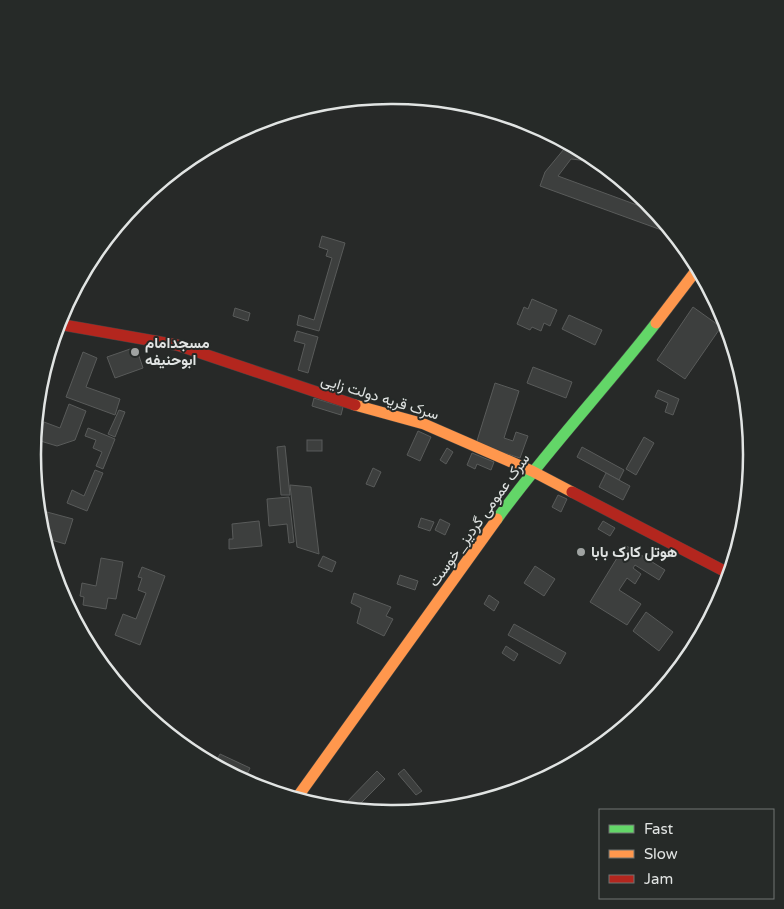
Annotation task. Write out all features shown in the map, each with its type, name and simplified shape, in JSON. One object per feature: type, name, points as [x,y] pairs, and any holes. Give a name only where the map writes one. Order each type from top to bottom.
[{"type":"main road","name":"سرک عمومی گردیز_خوست","points":[[300,793],[532,471],[623,366],[693,274]]},
{"type":"main road","name":"سرک قریه دولت زایی","points":[[66,325],[177,345],[324,396],[424,424],[532,471],[723,571]]},
{"type":"building","points":[[564,149],[582,160],[571,159],[558,176],[640,206],[661,230],[540,186],[545,172]]},
{"type":"building","points":[[322,236],[345,243],[319,331],[297,325],[299,315],[314,320],[332,258],[326,256],[328,250],[319,247]]},
{"type":"building","points":[[532,299],[557,310],[550,326],[544,323],[541,331],[532,327],[530,330],[517,324],[524,307],[528,309]]},
{"type":"building","points":[[693,307],[718,325],[719,329],[685,379],[657,360]]},
{"type":"building","points":[[235,308],[250,313],[248,321],[233,316]]},
{"type":"building","points":[[569,315],[602,330],[595,345],[562,329]]},
{"type":"building","points":[[297,331],[318,337],[308,373],[298,370],[305,344],[294,341]]},
{"type":"building","points":[[136,347],[143,368],[115,378],[107,357]]},
{"type":"building","points":[[83,352],[97,358],[86,387],[120,399],[115,415],[66,397]]},
{"type":"building","points":[[533,367],[572,382],[566,398],[527,383]]},
{"type":"building","points":[[495,383],[519,391],[504,438],[513,441],[516,432],[528,436],[520,458],[476,444]]},
{"type":"building","points":[[658,390],[679,399],[673,415],[665,412],[668,403],[655,397]]},
{"type":"building","points":[[314,398],[343,407],[341,415],[312,406]]},
{"type":"building","points":[[69,404],[86,411],[75,440],[57,446],[42,441],[44,422],[60,428]]},
{"type":"building","points":[[119,410],[125,412],[115,437],[108,434]]},
{"type":"building","points":[[88,428],[115,439],[103,469],[96,466],[102,452],[93,448],[96,440],[85,436]]},
{"type":"building","points":[[418,431],[431,437],[420,461],[407,455]]},
{"type":"building","points":[[644,437],[654,443],[636,475],[626,469]]},
{"type":"building","points":[[307,440],[322,440],[322,451],[307,451]]},
{"type":"building","points":[[285,446],[290,495],[281,495],[277,447]]},
{"type":"building","points":[[582,447],[624,470],[619,480],[577,457]]},
{"type":"building","points":[[447,448],[453,452],[446,464],[440,460]]},
{"type":"building","points":[[472,453],[494,462],[491,470],[477,464],[475,469],[467,465]]},
{"type":"building","points":[[373,468],[381,472],[374,487],[366,484]]},
{"type":"building","points":[[95,470],[103,473],[87,511],[67,503],[72,490],[84,496]]},
{"type":"building","points":[[606,473],[630,486],[623,500],[599,487]]},
{"type":"building","points":[[290,485],[311,487],[319,554],[297,547]]},
{"type":"building","points":[[558,495],[567,499],[561,512],[552,507]]},
{"type":"building","points":[[289,497],[294,542],[289,543],[287,524],[269,526],[267,499]]},
{"type":"building","points":[[47,512],[73,519],[65,544],[52,540]]},
{"type":"building","points":[[421,518],[434,522],[430,531],[418,527]]},
{"type":"building","points":[[440,519],[450,524],[445,535],[435,530]]},
{"type":"building","points":[[259,521],[262,546],[229,549],[229,539],[233,539],[232,524]]},
{"type":"building","points":[[603,521],[615,528],[610,536],[598,529]]},
{"type":"building","points":[[625,545],[665,570],[659,580],[635,565],[633,568],[641,574],[635,584],[627,578],[619,590],[641,604],[627,625],[590,602]]},
{"type":"building","points":[[323,556],[336,562],[332,572],[318,566]]},
{"type":"building","points":[[101,558],[123,562],[116,599],[108,598],[106,609],[83,605],[84,597],[80,596],[82,583],[96,586]]},
{"type":"building","points":[[535,566],[555,579],[544,596],[524,583]]},
{"type":"building","points":[[142,567],[165,576],[140,645],[115,635],[123,614],[136,619],[146,593],[138,590],[142,578],[138,577]]},
{"type":"building","points":[[400,575],[418,581],[415,590],[397,584]]},
{"type":"building","points":[[354,593],[391,607],[386,616],[393,619],[384,636],[357,623],[361,608],[351,603]]},
{"type":"building","points":[[489,595],[499,602],[494,611],[484,604]]},
{"type":"building","points":[[646,612],[673,632],[659,651],[633,631]]},
{"type":"building","points":[[514,624],[566,653],[560,664],[508,635]]},
{"type":"building","points":[[506,646],[518,654],[514,661],[502,653]]},
{"type":"building","points":[[220,754],[250,768],[247,774],[218,758]]},
{"type":"building","points":[[404,769],[422,791],[416,795],[398,774]]},
{"type":"building","points":[[377,771],[385,779],[361,803],[347,802]]},
{"type":"traffic: fast","points":[[497,519],[535,469],[656,323]]},
{"type":"traffic: slow","points":[[656,323],[693,274]]},
{"type":"traffic: slow","points":[[355,405],[424,424],[532,471],[572,492]]},
{"type":"traffic: slow","points":[[300,793],[497,519]]},
{"type":"traffic: jam","points":[[66,325],[177,345],[355,405]]},
{"type":"traffic: jam","points":[[572,492],[723,570]]},
{"type":"place","name":"مسجدامام ابوحنیفه","points":[[135,352]]},
{"type":"place","name":"هوتل کارک بابا","points":[[581,552]]}]
